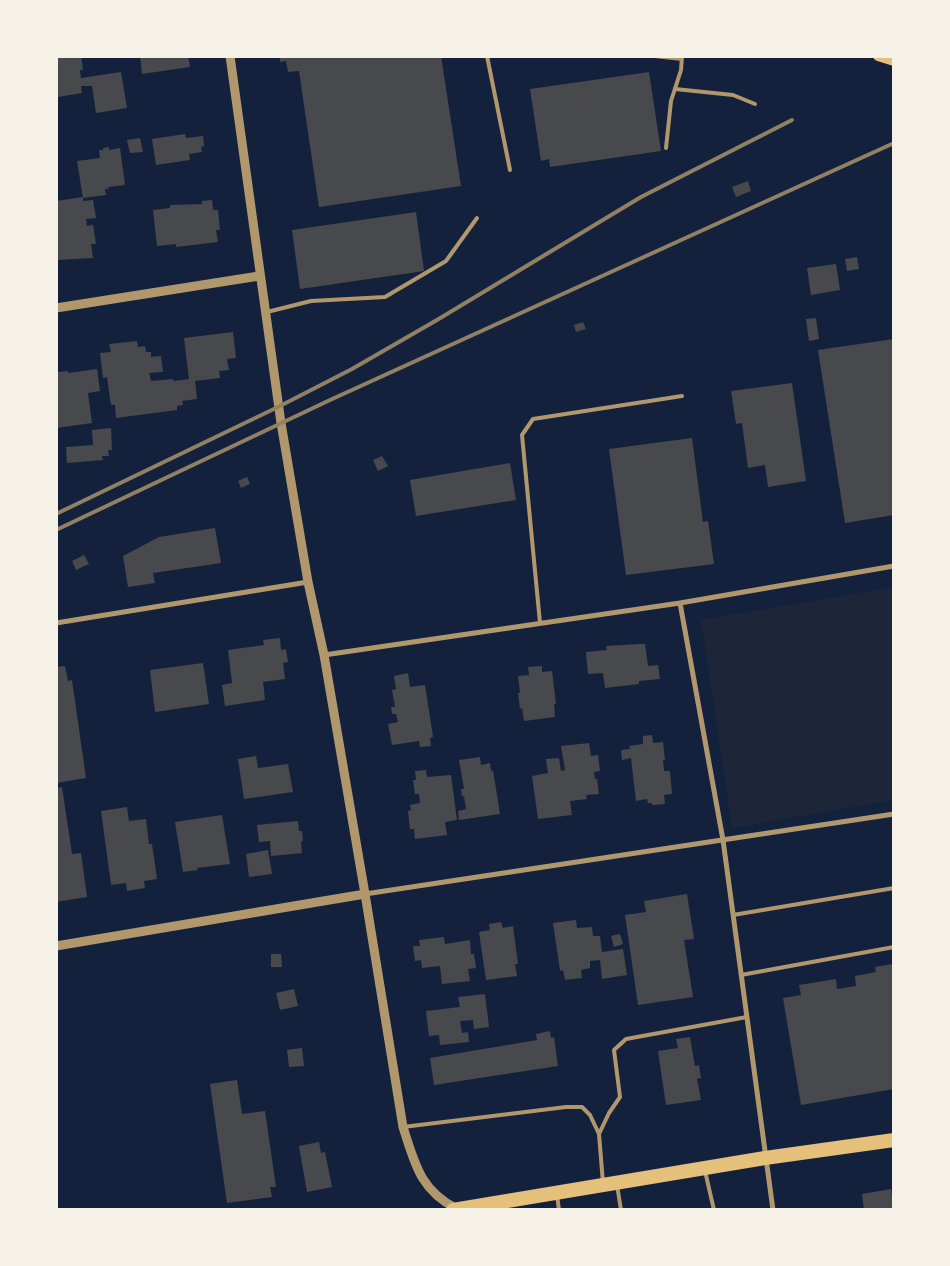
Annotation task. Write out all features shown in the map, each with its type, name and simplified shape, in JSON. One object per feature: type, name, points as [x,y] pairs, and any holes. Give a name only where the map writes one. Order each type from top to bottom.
[{"type":"highway","points":[[455,1209],[766,1158],[894,1140]]},
{"type":"main road","points":[[878,56],[894,61]]},
{"type":"street","points":[[230,56],[264,312],[281,423],[308,582],[324,655],[403,1127],[423,1180],[442,1202],[455,1209]]},
{"type":"street","points":[[56,308],[259,276]]},
{"type":"street","points":[[324,655],[680,603],[894,566]]},
{"type":"street","points":[[56,623],[308,582]]},
{"type":"street","points":[[680,603],[723,840],[772,1210]]},
{"type":"street","points":[[56,946],[365,894],[894,814]]},
{"type":"lane","points":[[487,56],[510,170]]},
{"type":"lane","points":[[655,56],[682,58],[671,101],[666,148]]},
{"type":"lane","points":[[675,88],[733,95],[755,104]]},
{"type":"lane","points":[[264,312],[311,301],[385,297],[446,262],[477,218]]},
{"type":"lane","points":[[540,623],[522,435],[533,419],[682,396]]},
{"type":"lane","points":[[733,914],[894,888]]},
{"type":"lane","points":[[741,975],[894,947]]},
{"type":"lane","points":[[599,1134],[609,1113],[620,1098],[614,1050],[626,1039],[747,1017]]},
{"type":"lane","points":[[403,1127],[566,1107],[582,1107],[590,1115],[599,1134],[603,1185]]},
{"type":"lane","points":[[705,1168],[714,1210]]},
{"type":"lane","points":[[617,1183],[621,1210]]},
{"type":"lane","points":[[556,1193],[559,1210]]},
{"type":"shaded area","points":[[894,587],[894,800],[732,828],[701,620]]},
{"type":"building","points":[[56,56],[81,56],[83,70],[80,70],[81,78],[121,72],[127,108],[96,113],[92,86],[81,86],[82,93],[58,97],[56,91]]},
{"type":"building","points":[[140,56],[188,56],[190,67],[142,74]]},
{"type":"building","points":[[280,56],[441,56],[461,186],[319,207],[299,71],[288,72],[286,61],[280,62]]},
{"type":"building","points":[[649,72],[661,151],[550,167],[549,159],[541,161],[530,89]]},
{"type":"building","points":[[185,134],[186,138],[203,136],[204,146],[201,147],[202,152],[189,154],[190,160],[156,165],[152,139]]},
{"type":"building","points":[[140,138],[143,152],[130,153],[127,140]]},
{"type":"building","points":[[109,147],[109,150],[120,148],[125,185],[108,187],[109,189],[105,189],[106,195],[83,198],[77,161],[100,158],[99,150]]},
{"type":"building","points":[[748,181],[751,191],[736,197],[732,187]]},
{"type":"building","points":[[83,197],[83,201],[93,200],[96,218],[86,219],[87,226],[93,225],[96,244],[91,244],[93,258],[58,260],[56,258],[56,201]]},
{"type":"building","points":[[212,200],[213,210],[218,210],[220,230],[216,230],[218,242],[176,247],[176,244],[157,246],[153,210],[170,208],[170,205],[202,204],[202,201]]},
{"type":"building","points":[[416,212],[424,271],[300,289],[292,230]]},
{"type":"building","points":[[857,257],[859,269],[847,271],[845,259]]},
{"type":"building","points":[[836,264],[840,290],[811,295],[807,268]]},
{"type":"building","points":[[816,318],[819,339],[809,341],[806,319]]},
{"type":"building","points":[[583,322],[586,329],[576,332],[574,325]]},
{"type":"building","points":[[233,332],[236,358],[227,359],[229,370],[219,371],[220,378],[195,381],[197,399],[182,401],[183,405],[177,406],[177,410],[116,418],[115,405],[111,405],[107,377],[103,378],[100,353],[111,352],[109,344],[137,341],[138,347],[145,346],[146,352],[151,352],[151,357],[161,356],[163,372],[149,373],[151,381],[173,379],[174,381],[189,379],[184,338]]},
{"type":"building","points":[[894,339],[894,515],[845,523],[818,350]]},
{"type":"building","points":[[97,369],[100,391],[88,393],[92,423],[56,428],[56,374],[58,372],[68,371],[68,373]]},
{"type":"building","points":[[792,383],[806,481],[768,487],[765,465],[748,468],[742,423],[736,424],[731,391]]},
{"type":"building","points":[[111,428],[112,450],[108,450],[109,456],[102,456],[103,460],[67,463],[66,447],[93,445],[92,430]]},
{"type":"building","points":[[692,438],[703,522],[708,521],[714,564],[626,575],[609,449]]},
{"type":"building","points":[[382,456],[388,466],[378,471],[373,460]]},
{"type":"building","points":[[510,463],[516,500],[416,516],[410,480]]},
{"type":"building","points":[[247,477],[250,484],[241,488],[238,481]]},
{"type":"building","points":[[215,528],[221,563],[153,573],[155,583],[128,587],[123,556],[159,537]]},
{"type":"building","points":[[84,555],[89,564],[76,570],[72,561]]},
{"type":"building","points":[[280,638],[281,650],[286,649],[288,662],[283,663],[285,679],[263,682],[265,700],[225,706],[222,685],[232,683],[228,650],[264,645],[263,640]]},
{"type":"building","points":[[645,644],[648,666],[658,665],[660,679],[639,681],[639,684],[605,688],[603,673],[588,674],[586,652],[607,650],[606,646]]},
{"type":"building","points":[[203,663],[209,704],[155,712],[150,670]]},
{"type":"building","points":[[65,666],[68,681],[72,680],[86,778],[56,783],[56,667]]},
{"type":"building","points":[[542,666],[542,672],[552,671],[556,704],[554,704],[555,717],[524,721],[522,708],[520,709],[518,676],[529,675],[528,667]]},
{"type":"building","points":[[408,673],[410,687],[425,685],[433,737],[430,738],[431,746],[420,747],[419,741],[392,745],[388,724],[398,722],[396,714],[392,714],[391,707],[395,707],[392,690],[396,689],[394,676]]},
{"type":"building","points":[[652,735],[653,743],[663,742],[664,771],[670,771],[672,794],[664,795],[665,804],[652,805],[652,803],[648,803],[647,799],[636,801],[631,758],[622,760],[621,750],[630,749],[629,746],[643,744],[643,736]]},
{"type":"building","points":[[589,743],[591,756],[598,755],[600,771],[594,772],[599,794],[586,795],[587,799],[570,801],[572,815],[538,819],[532,776],[548,773],[546,759],[559,758],[561,771],[565,770],[561,746]]},
{"type":"building","points":[[256,756],[258,768],[288,764],[293,792],[244,799],[238,759]]},
{"type":"building","points":[[480,757],[481,765],[490,763],[491,771],[493,770],[500,814],[459,820],[458,811],[466,809],[464,796],[462,797],[461,789],[464,789],[459,760]]},
{"type":"building","points":[[426,770],[427,777],[451,775],[457,820],[445,822],[447,835],[415,839],[414,829],[410,829],[408,811],[411,810],[410,805],[420,803],[419,794],[415,794],[413,780],[416,780],[415,771]]},
{"type":"building","points":[[62,787],[72,854],[81,853],[87,897],[56,902],[56,788]]},
{"type":"building","points":[[127,807],[129,821],[146,819],[149,844],[152,844],[157,879],[144,881],[145,888],[127,891],[126,883],[111,885],[101,811]]},
{"type":"building","points":[[222,815],[230,864],[197,868],[198,870],[183,872],[175,822]]},
{"type":"building","points":[[298,821],[299,831],[302,831],[302,853],[271,856],[270,841],[259,842],[257,825]]},
{"type":"building","points":[[268,850],[272,874],[249,877],[246,854]]},
{"type":"building","points":[[687,894],[694,939],[684,940],[693,997],[638,1005],[625,915],[646,912],[644,901]]},
{"type":"building","points":[[576,920],[577,928],[592,927],[593,936],[600,936],[602,952],[623,949],[627,975],[602,979],[600,960],[590,961],[590,968],[581,970],[582,978],[565,980],[563,970],[560,971],[553,923]]},
{"type":"building","points":[[501,922],[503,928],[513,926],[518,964],[515,964],[517,976],[486,980],[479,932],[490,930],[489,924]]},
{"type":"building","points":[[620,934],[623,944],[614,947],[611,936]]},
{"type":"building","points":[[444,937],[445,944],[470,940],[471,954],[474,954],[476,968],[468,969],[470,981],[442,984],[440,966],[422,968],[421,960],[415,961],[413,946],[420,946],[419,940]]},
{"type":"building","points":[[271,954],[281,954],[282,967],[271,967]]},
{"type":"building","points":[[892,964],[894,972],[894,1089],[801,1105],[783,998],[801,995],[799,985],[836,979],[837,989],[856,986],[855,976],[876,972],[875,967]]},
{"type":"building","points":[[294,989],[298,1006],[280,1010],[276,993]]},
{"type":"building","points":[[485,994],[489,1027],[474,1029],[473,1020],[460,1021],[462,1033],[468,1032],[469,1042],[440,1045],[439,1035],[429,1036],[426,1011],[460,1007],[458,997]]},
{"type":"building","points":[[550,1031],[551,1038],[554,1037],[558,1066],[434,1085],[430,1058],[537,1040],[536,1034]]},
{"type":"building","points":[[690,1037],[695,1066],[699,1065],[701,1078],[697,1079],[701,1100],[666,1105],[658,1051],[678,1048],[676,1039]]},
{"type":"building","points":[[302,1048],[304,1066],[289,1067],[287,1050]]},
{"type":"building","points":[[237,1080],[242,1114],[265,1111],[276,1187],[270,1187],[272,1197],[227,1203],[210,1084]]},
{"type":"building","points":[[319,1142],[321,1153],[325,1152],[332,1187],[307,1192],[299,1146]]},
{"type":"building","points":[[891,1189],[894,1210],[864,1210],[862,1194]]},
{"type":"railway","points":[[56,514],[278,407],[352,369],[641,197],[792,120]]},
{"type":"railway","points":[[56,530],[330,400],[894,143]]}]
